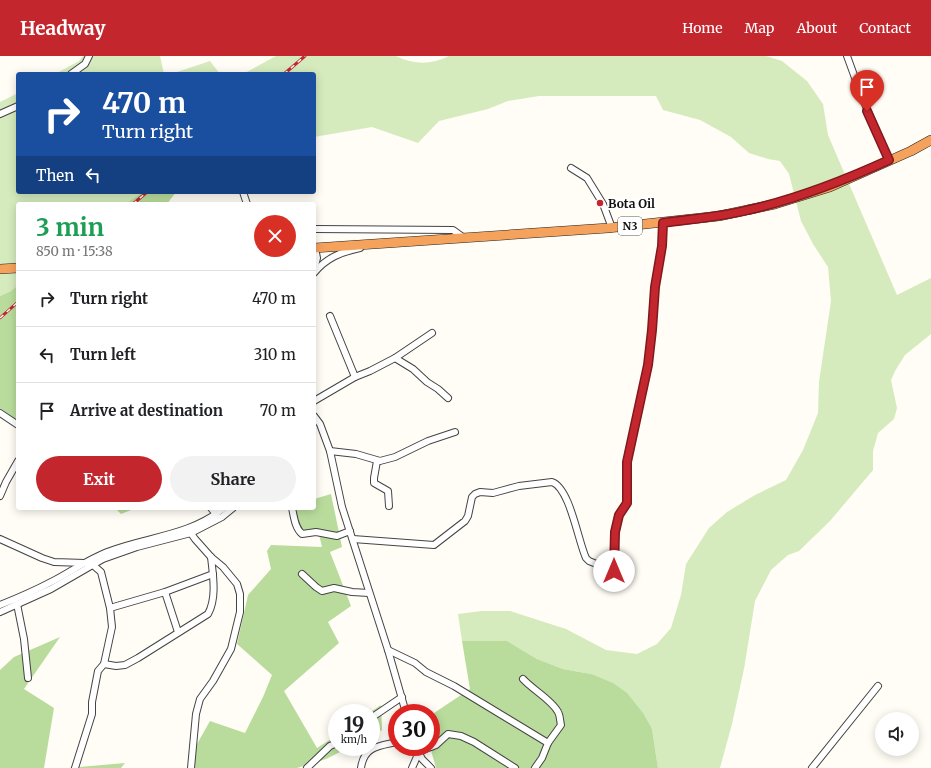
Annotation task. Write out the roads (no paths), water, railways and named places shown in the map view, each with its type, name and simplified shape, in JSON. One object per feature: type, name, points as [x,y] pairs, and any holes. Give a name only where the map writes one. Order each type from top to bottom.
[{"type":"highway","name":"N3","points":[[316,249],[612,228],[663,223],[726,214],[775,204],[830,186],[911,151],[931,140]]},
{"type":"highway","points":[[0,269],[16,268]]},
{"type":"street","points":[[74,72],[85,64],[89,56]]},
{"type":"street","points":[[847,56],[864,104],[889,160]]},
{"type":"street","points":[[0,114],[16,107]]},
{"type":"street","points":[[570,168],[587,178],[603,204],[612,228]]},
{"type":"street","points":[[353,540],[434,545],[465,521],[468,516],[472,497],[475,494],[480,492],[493,493],[519,486],[552,482],[557,484],[562,489],[575,522],[586,558],[589,561],[614,571],[615,532],[619,515],[627,503],[627,462],[648,365],[655,287],[662,246],[663,223]]},
{"type":"street","points":[[316,229],[453,230],[464,238]]},
{"type":"street","points":[[316,271],[335,255],[357,249],[394,243]]},
{"type":"street","points":[[330,316],[355,377]]},
{"type":"street","points":[[316,400],[355,377],[395,358],[432,333]]},
{"type":"street","points":[[395,358],[413,369],[427,382],[438,388],[448,398]]},
{"type":"street","points":[[0,413],[16,424]]},
{"type":"street","points":[[316,419],[320,424],[330,451],[342,507],[388,650],[404,704]]},
{"type":"street","points":[[330,451],[356,454],[377,461],[395,457],[428,441],[455,432]]},
{"type":"street","points":[[377,461],[374,483],[387,489],[389,506]]},
{"type":"street","points":[[0,496],[16,464]]},
{"type":"street","points":[[213,510],[216,514]]},
{"type":"street","points":[[0,605],[53,581],[109,551],[135,543],[190,531],[221,510]]},
{"type":"street","points":[[0,612],[50,589],[103,559],[190,531],[222,517],[231,510]]},
{"type":"street","points":[[293,510],[299,532],[302,534],[316,532],[337,536],[350,531]]},
{"type":"street","points":[[190,531],[211,557],[223,567],[238,584],[240,594],[240,612],[231,648],[213,681],[200,699],[196,714],[191,768]]},
{"type":"street","points":[[0,539],[54,562],[85,563],[93,565],[101,572],[110,608],[112,628],[104,664],[98,671],[92,702],[92,714],[75,768]]},
{"type":"street","points":[[104,664],[125,665],[208,614],[212,607],[213,601],[213,574],[211,557]]},
{"type":"street","points":[[110,608],[165,592],[213,574]]},
{"type":"street","points":[[302,574],[316,588],[322,591],[334,588],[352,592],[369,593]]},
{"type":"street","points":[[165,592],[178,632]]},
{"type":"street","points":[[17,604],[24,639],[28,678]]},
{"type":"street","points":[[388,650],[454,686],[548,743]]},
{"type":"street","points":[[523,679],[529,686],[545,698],[558,712],[561,724],[548,743],[542,758],[535,768]]},
{"type":"street","points":[[812,768],[878,686]]},
{"type":"street","points":[[380,712],[402,698]]},
{"type":"street","points":[[440,741],[448,734],[461,736],[474,742],[515,768]]},
{"type":"street","points":[[362,768],[364,756],[370,750],[388,744]]},
{"type":"street","points":[[307,768],[328,748]]},
{"type":"street","points":[[412,768],[415,756]]},
{"type":"street","points":[[420,756],[431,768]]},
{"type":"railway","points":[[286,72],[305,56]]},
{"type":"railway","points":[[135,202],[145,194]]},
{"type":"railway","points":[[0,318],[16,304]]},
{"type":"place","name":"Bota Oil","points":[[600,203]]}]
